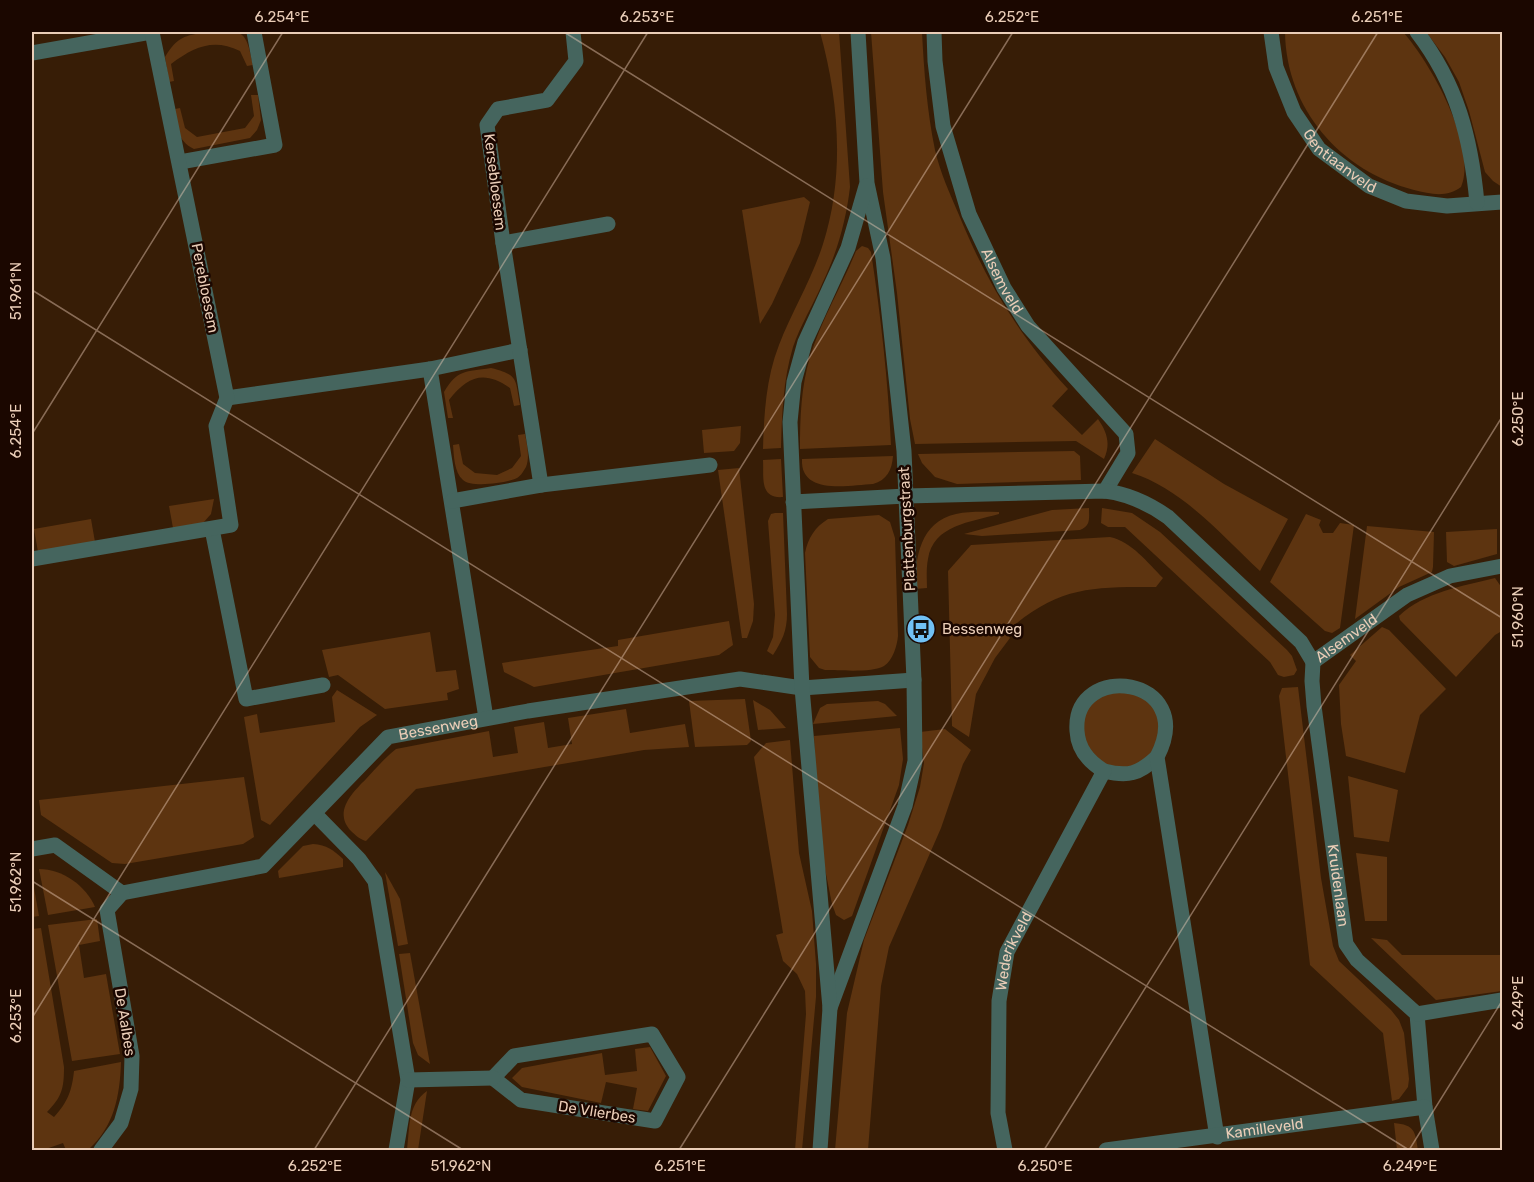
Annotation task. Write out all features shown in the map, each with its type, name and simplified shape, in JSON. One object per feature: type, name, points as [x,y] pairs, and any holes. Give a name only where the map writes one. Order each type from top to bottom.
[{"type":"street","points":[[32,53],[152,32]]},
{"type":"street","name":"Perebloesem","points":[[152,32],[227,398]]},
{"type":"street","points":[[180,162],[275,145],[254,32]]},
{"type":"street","name":"Kersebloesem","points":[[541,485],[487,125],[498,109],[547,100],[576,60],[573,32]]},
{"type":"street","name":"Plattenburgstraat","points":[[830,1008],[905,806],[915,761],[906,496],[896,369],[883,258],[867,183],[858,32]]},
{"type":"street","name":"Alsemveld","points":[[934,32],[943,126],[969,214],[1004,288],[1028,326],[1126,434],[1128,453],[1105,490]]},
{"type":"street","name":"Gentiaanveld","points":[[1271,32],[1276,67],[1294,112],[1319,149],[1369,186],[1406,201],[1447,206],[1503,202]]},
{"type":"street","points":[[1417,32],[1432,51],[1458,104],[1474,168],[1477,203]]},
{"type":"street","name":"Plattenburgstraat","points":[[820,1150],[830,1008],[802,688],[790,422],[794,382],[805,342],[848,248],[867,183]]},
{"type":"street","name":"Kersebloesem","points":[[503,243],[608,224]]},
{"type":"street","points":[[32,559],[231,525],[216,426],[227,398],[430,369],[520,350]]},
{"type":"street","points":[[430,369],[486,718]]},
{"type":"street","points":[[452,501],[541,485],[710,465]]},
{"type":"street","name":"Alsemveld","points":[[793,502],[1105,490],[1121,493],[1148,502],[1168,517],[1301,642],[1313,662],[1407,595],[1450,576],[1503,566]]},
{"type":"street","points":[[212,529],[246,699],[323,685]]},
{"type":"street","name":"Kruidenlaan","points":[[1313,662],[1314,706],[1346,944],[1357,960],[1417,1014]]},
{"type":"street","name":"Bessenweg","points":[[122,893],[263,866],[388,737],[486,718],[740,679],[802,688],[914,680]]},
{"type":"street","points":[[1116,685],[1131,686],[1145,692],[1164,714],[1167,729],[1164,744],[1157,758],[1146,768],[1133,774],[1118,775],[1104,771],[1092,764],[1083,753],[1078,740],[1077,725],[1080,711],[1089,699],[1102,690],[1116,685]]},
{"type":"street","points":[[1157,758],[1217,1137]]},
{"type":"street","name":"Wederikveld","points":[[1005,1150],[998,1113],[999,1012],[1007,952],[1104,771]]},
{"type":"street","points":[[315,814],[359,859],[375,881],[408,1080],[396,1150]]},
{"type":"street","points":[[32,847],[55,845],[122,893]]},
{"type":"street","name":"De Aalbes","points":[[101,1150],[121,1122],[131,1089],[132,1056],[107,910],[122,893]]},
{"type":"street","points":[[1432,1150],[1425,1107],[1417,1014],[1503,1000]]},
{"type":"street","name":"De Vlierbes","points":[[652,1034],[678,1077],[655,1121],[521,1100],[493,1078],[514,1056],[652,1034]]},
{"type":"street","points":[[408,1080],[493,1078]]},
{"type":"street","name":"Kamilleveld","points":[[1106,1150],[1217,1137],[1425,1107]]},
{"type":"shaded area","points":[[207,32],[241,34],[248,44],[253,65],[247,66],[240,51],[230,47],[204,46],[171,64],[174,81],[169,82],[165,57],[170,50],[182,38]]},
{"type":"shaded area","points":[[820,32],[839,32],[850,187],[836,249],[796,339],[790,359],[784,397],[781,448],[763,449],[771,370],[784,332],[823,244],[834,192],[837,165],[835,111],[832,84]]},
{"type":"shaded area","points":[[871,32],[922,32],[926,91],[935,150],[969,239],[1005,307],[1034,349],[1068,389],[1052,406],[1082,435],[1098,419],[1107,438],[1104,459],[1076,441],[915,444],[910,419],[897,293],[883,192]]},
{"type":"shaded area","points":[[1285,32],[1403,32],[1438,84],[1457,128],[1463,150],[1464,170],[1461,187],[1444,194],[1414,190],[1387,181],[1363,168],[1341,152],[1322,133],[1307,111],[1295,86],[1288,60]]},
{"type":"shaded area","points":[[1426,32],[1502,32],[1502,187],[1485,172],[1459,82],[1445,57]]},
{"type":"shaded area","points":[[251,95],[258,95],[261,120],[257,130],[250,138],[194,149],[181,137],[177,127],[175,109],[180,108],[185,128],[197,137],[245,128],[254,116]]},
{"type":"shaded area","points":[[804,197],[810,202],[800,243],[772,304],[760,324],[742,210]]},
{"type":"shaded area","points":[[862,246],[871,252],[875,276],[886,373],[891,445],[800,449],[802,403],[810,357],[856,251]]},
{"type":"shaded area","points":[[491,368],[507,373],[514,379],[520,405],[514,406],[510,388],[501,382],[477,378],[463,385],[449,400],[453,418],[448,418],[444,392],[454,379],[468,371]]},
{"type":"shaded area","points":[[741,426],[740,443],[734,451],[704,453],[702,430]]},
{"type":"shaded area","points":[[525,434],[528,459],[526,467],[518,477],[506,482],[474,484],[460,477],[455,464],[453,445],[459,444],[463,464],[475,473],[497,475],[512,468],[521,456],[518,435]]},
{"type":"shaded area","points":[[1155,439],[1224,484],[1288,519],[1260,571],[1185,502],[1151,480],[1132,473]]},
{"type":"shaded area","points":[[1074,451],[1080,456],[1081,480],[957,484],[935,477],[922,463],[918,454]]},
{"type":"shaded area","points":[[893,456],[888,474],[882,480],[873,484],[840,486],[828,486],[809,479],[804,471],[802,459]]},
{"type":"shaded area","points":[[781,459],[783,497],[775,497],[766,491],[764,486],[763,460]]},
{"type":"shaded area","points":[[739,468],[754,604],[753,621],[747,638],[742,638],[718,470]]},
{"type":"shaded area","points":[[214,499],[211,514],[203,523],[173,528],[169,506]]},
{"type":"shaded area","points":[[1089,508],[1088,524],[1080,530],[982,536],[964,534],[1052,510]]},
{"type":"shaded area","points":[[1102,508],[1132,513],[1160,532],[1287,650],[1297,670],[1294,675],[1284,677],[1278,675],[1270,662],[1125,527],[1108,527],[1101,523]]},
{"type":"shaded area","points":[[999,512],[999,514],[955,527],[937,539],[928,559],[927,588],[915,589],[918,554],[927,533],[934,525],[956,514]]},
{"type":"shaded area","points":[[783,513],[787,614],[783,636],[773,655],[767,651],[773,637],[775,615],[768,521],[771,514]]},
{"type":"shaded area","points":[[1306,514],[1321,520],[1319,525],[1323,533],[1333,533],[1340,523],[1354,525],[1340,628],[1332,633],[1325,631],[1270,582]]},
{"type":"shaded area","points":[[879,515],[890,522],[895,538],[898,636],[894,652],[884,666],[872,670],[819,668],[810,657],[805,553],[808,542],[816,529],[828,519]]},
{"type":"shaded area","points":[[91,519],[95,542],[38,552],[34,529]]},
{"type":"shaded area","points":[[1367,526],[1434,532],[1433,567],[1432,572],[1399,587],[1355,619]]},
{"type":"shaded area","points":[[1497,529],[1497,554],[1454,566],[1447,562],[1446,532]]},
{"type":"shaded area","points":[[1110,537],[1132,548],[1163,578],[1156,587],[1094,589],[1076,592],[1059,598],[1025,617],[1006,632],[1010,638],[995,658],[976,694],[969,737],[952,726],[948,571],[971,545]]},
{"type":"shaded area","points":[[1495,578],[1502,588],[1502,631],[1495,635],[1456,677],[1400,620],[1399,616],[1420,601],[1432,596]]},
{"type":"shaded area","points":[[729,621],[733,645],[719,655],[534,687],[504,672],[502,663],[618,646],[618,640]]},
{"type":"shaded area","points":[[1382,627],[1389,630],[1446,689],[1420,715],[1405,773],[1346,756],[1341,724],[1339,685],[1356,661],[1350,655]]},
{"type":"shaded area","points":[[430,632],[436,672],[456,670],[459,689],[447,693],[448,700],[385,709],[338,675],[329,677],[322,650]]},
{"type":"shaded area","points":[[1131,686],[1164,714],[1157,757],[1118,775],[1083,753],[1080,711],[1089,699]]},
{"type":"shaded area","points":[[1298,687],[1321,878],[1333,946],[1339,961],[1391,1010],[1399,1020],[1404,1033],[1408,1087],[1399,1099],[1392,1101],[1383,1033],[1310,965],[1279,696],[1282,688]]},
{"type":"shaded area","points":[[337,690],[377,715],[360,727],[270,825],[261,820],[244,717],[257,714],[260,733],[335,722],[332,697]]},
{"type":"shaded area","points":[[745,699],[751,741],[747,745],[695,747],[689,701]]},
{"type":"shaded area","points":[[753,700],[770,710],[786,728],[758,730]]},
{"type":"shaded area","points":[[878,701],[885,704],[897,716],[813,724],[820,708],[827,704]]},
{"type":"shaded area","points":[[626,709],[630,733],[685,724],[689,747],[644,750],[416,789],[366,841],[354,834],[346,824],[344,810],[350,797],[396,749],[489,731],[493,757],[518,753],[514,727],[544,722],[548,748],[572,744],[568,718]]},
{"type":"shaded area","points":[[900,728],[903,759],[899,785],[852,916],[844,920],[836,915],[832,904],[821,849],[814,736]]},
{"type":"shaded area","points":[[945,729],[971,750],[963,764],[941,828],[889,947],[881,986],[868,1150],[835,1150],[847,1013],[864,940],[920,787],[924,763],[920,732]]},
{"type":"shaded area","points":[[790,740],[799,853],[812,911],[816,964],[816,997],[802,1150],[795,1150],[806,1014],[805,991],[797,974],[783,961],[776,935],[783,933],[754,757],[766,743]]},
{"type":"shaded area","points":[[1348,776],[1398,790],[1389,842],[1354,837]]},
{"type":"shaded area","points":[[244,777],[254,837],[243,844],[125,864],[112,863],[41,815],[39,800]]},
{"type":"shaded area","points":[[313,844],[326,847],[336,853],[343,859],[343,867],[279,878],[278,871],[303,846]]},
{"type":"shaded area","points":[[1356,853],[1387,857],[1387,921],[1365,921]]},
{"type":"shaded area","points":[[39,869],[57,872],[73,880],[86,892],[95,907],[48,915]]},
{"type":"shaded area","points":[[385,872],[400,899],[408,944],[398,946]]},
{"type":"shaded area","points":[[32,877],[39,916],[32,917]]},
{"type":"shaded area","points":[[97,919],[100,941],[79,945],[84,978],[106,974],[120,1054],[72,1061],[48,925]]},
{"type":"shaded area","points":[[41,928],[64,1067],[61,1092],[47,1112],[54,1117],[63,1106],[70,1090],[74,1071],[121,1062],[117,1099],[110,1121],[88,1150],[66,1150],[63,1143],[43,1150],[32,1150],[32,929]]},
{"type":"shaded area","points":[[1371,938],[1387,940],[1402,955],[1502,955],[1502,991],[1436,1000]]},
{"type":"shaded area","points":[[410,953],[430,1064],[418,1055],[413,1043],[399,954]]},
{"type":"shaded area","points":[[650,1047],[666,1076],[648,1111],[633,1109],[637,1088],[606,1082],[601,1103],[522,1087],[512,1078],[522,1068],[602,1053],[605,1075],[637,1071],[635,1049]]},
{"type":"shaded area","points":[[427,1091],[418,1150],[407,1150],[413,1110]]},
{"type":"shaded area","points":[[1394,1123],[1406,1125],[1413,1130],[1418,1150],[1397,1150]]},
{"type":"place","name":"Bessenweg","points":[[921,629]]}]
